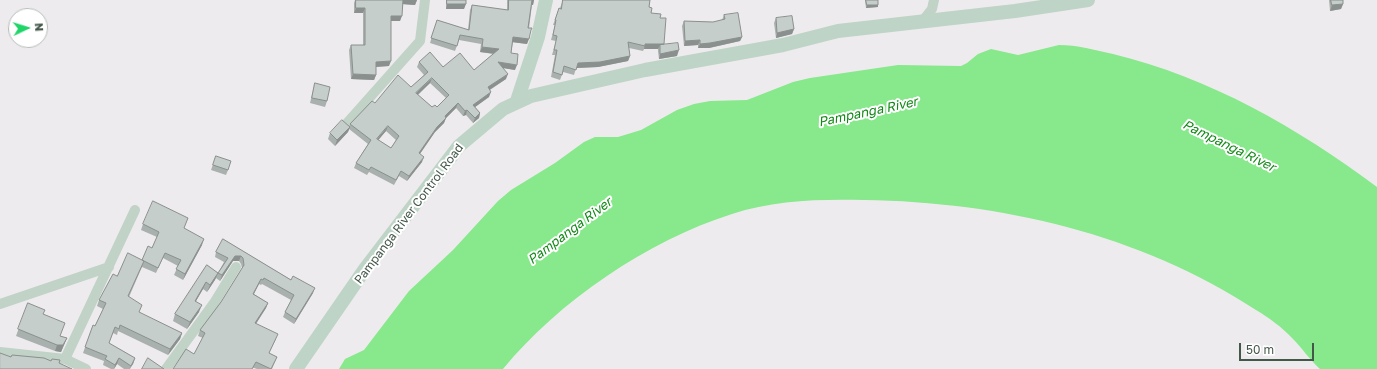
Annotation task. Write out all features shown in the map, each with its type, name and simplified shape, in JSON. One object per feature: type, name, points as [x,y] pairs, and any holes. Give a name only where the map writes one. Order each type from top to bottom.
[{"type":"main road","points":[[517,101],[538,37],[546,0]]},
{"type":"main road","name":"Pampanga River Control Road","points":[[296,369],[365,269],[459,146],[492,116],[517,101],[531,96],[645,70],[783,45],[838,31],[1015,11],[1088,0]]},
{"type":"street","points":[[347,123],[420,41],[425,0]]},
{"type":"street","points":[[921,22],[932,9],[934,0]]},
{"type":"street","points":[[65,360],[135,210]]},
{"type":"street","points":[[0,304],[109,267]]},
{"type":"street","points":[[166,369],[214,303],[236,267]]},
{"type":"street","points":[[0,352],[65,360],[86,369]]},
{"type":"water","name":"Pampanga River","points":[[1059,45],[1093,49],[1149,64],[1184,76],[1218,91],[1284,125],[1347,165],[1377,187],[1377,369],[1320,369],[1288,334],[1275,323],[1261,313],[1211,284],[1165,261],[1117,242],[1068,227],[967,207],[915,202],[814,200],[781,203],[748,209],[700,226],[668,240],[607,276],[578,297],[550,320],[525,344],[503,369],[339,369],[345,359],[364,350],[409,291],[453,250],[498,201],[511,190],[555,163],[584,142],[595,137],[618,137],[641,130],[677,110],[694,104],[710,101],[747,100],[793,82],[810,78],[898,65],[961,66],[978,54],[991,49],[1018,55]]},
{"type":"building","points":[[356,0],[403,0],[402,16],[391,16],[391,61],[376,62],[376,75],[353,74],[351,45],[365,45],[365,8],[356,8]]},
{"type":"building","points":[[447,0],[466,0],[466,4],[447,4]]},
{"type":"building","points":[[509,0],[532,0],[528,28],[532,28],[529,39],[513,37],[511,53],[518,54],[517,65],[498,62],[508,74],[488,87],[491,92],[473,105],[480,113],[475,118],[467,110],[465,111],[458,103],[445,116],[446,118],[437,127],[419,153],[424,157],[409,176],[401,171],[396,180],[371,167],[369,170],[356,163],[371,140],[350,124],[372,101],[375,103],[398,75],[411,87],[428,72],[419,62],[430,52],[443,67],[460,53],[474,70],[499,49],[482,47],[483,39],[460,35],[457,46],[431,38],[437,20],[469,30],[472,5],[508,10]],"holes":[[[432,78],[449,95],[437,107],[435,105],[432,107],[416,93]],[[388,126],[399,136],[391,148],[377,139]]]},
{"type":"building","points":[[563,0],[650,0],[649,7],[652,8],[651,13],[661,14],[660,18],[666,18],[664,44],[645,44],[645,46],[628,42],[630,56],[600,62],[578,63],[576,70],[564,66],[562,75],[553,72],[557,50],[554,50],[557,36],[553,35],[555,20],[559,8],[561,9]]},
{"type":"building","points":[[866,0],[878,0],[878,5],[867,5]]},
{"type":"building","points":[[1331,0],[1343,0],[1343,4],[1332,5]]},
{"type":"building","points":[[738,13],[742,37],[700,44],[700,40],[685,41],[684,21],[713,22],[725,19],[724,15]]},
{"type":"building","points":[[792,16],[794,29],[777,33],[776,18]]},
{"type":"building","points":[[678,43],[679,50],[660,54],[660,45]]},
{"type":"building","points":[[315,83],[330,87],[327,101],[312,98]]},
{"type":"building","points":[[342,120],[350,127],[337,140],[330,133]]},
{"type":"building","points":[[216,156],[231,161],[228,170],[213,165]]},
{"type":"building","points":[[153,201],[188,218],[184,228],[204,239],[185,274],[176,269],[181,260],[165,253],[158,268],[142,260],[148,246],[152,248],[159,232],[143,224]]},
{"type":"building","points":[[223,239],[291,280],[293,276],[315,288],[296,319],[285,312],[294,295],[264,278],[263,280],[261,279],[253,294],[268,303],[255,323],[278,334],[269,353],[277,357],[271,369],[256,362],[252,369],[173,369],[186,349],[194,354],[205,333],[200,330],[221,302],[244,265],[243,258],[241,256],[235,256],[222,275],[218,273],[228,258],[216,252]]},
{"type":"building","points":[[128,253],[144,261],[128,296],[142,305],[139,312],[182,333],[170,349],[120,325],[119,329],[115,327],[109,343],[135,358],[131,366],[119,358],[115,365],[105,359],[107,356],[85,347],[93,325],[95,326],[106,303],[99,300],[113,274],[117,276]]},
{"type":"building","points":[[207,265],[218,273],[210,285],[206,282],[195,301],[202,305],[190,322],[175,314]]},
{"type":"building","points":[[28,303],[45,310],[43,314],[65,323],[60,336],[67,338],[63,345],[57,345],[18,329]]},
{"type":"building","points":[[0,353],[11,357],[12,355],[44,358],[51,361],[52,359],[60,360],[59,363],[72,369],[0,369]]},
{"type":"building","points":[[148,358],[164,369],[142,369]]}]
